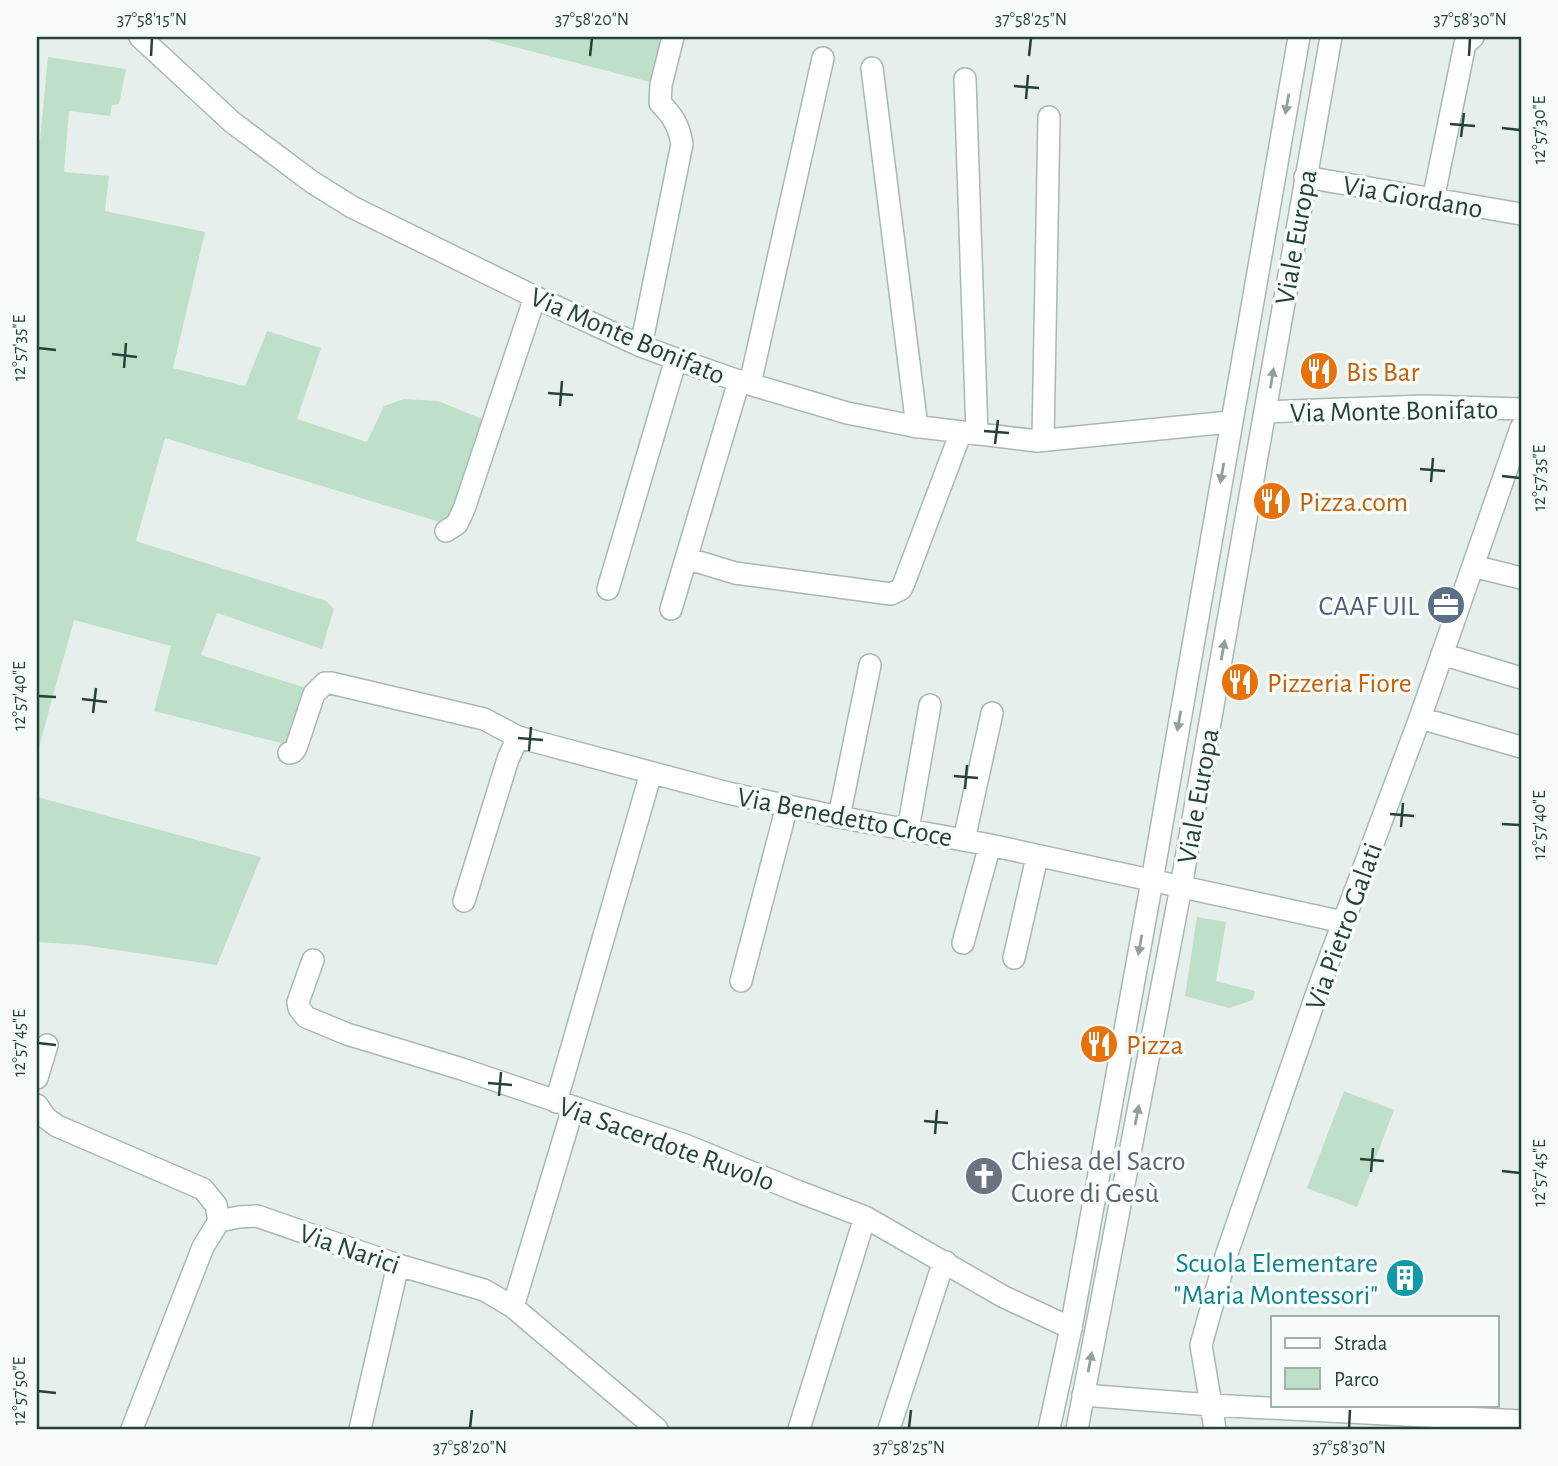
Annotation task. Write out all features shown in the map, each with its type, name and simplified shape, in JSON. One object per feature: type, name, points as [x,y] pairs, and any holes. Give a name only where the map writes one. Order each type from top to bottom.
[{"type":"street","name":"Via Monte Bonifato","points":[[140,37],[232,122],[312,182],[352,207],[535,297],[641,346],[676,359],[847,413],[918,427],[969,433],[1043,440],[1230,422]]},
{"type":"street","points":[[641,346],[682,144],[679,128],[660,103],[673,37]]},
{"type":"street","name":"Viale Europa","points":[[1049,1429],[1071,1328],[1152,881],[1298,37]]},
{"type":"street","name":"Viale Europa","points":[[1077,1429],[1181,887],[1331,37]]},
{"type":"street","points":[[1433,200],[1465,44],[1473,37]]},
{"type":"street","points":[[671,609],[685,558],[744,382],[822,58]]},
{"type":"street","points":[[872,68],[918,427]]},
{"type":"street","points":[[685,558],[735,573],[891,594],[896,593],[904,583],[969,433],[965,79]]},
{"type":"street","points":[[1043,440],[1049,117]]},
{"type":"street","name":"Via Giordano","points":[[1305,177],[1521,214]]},
{"type":"street","points":[[446,531],[457,524],[464,509],[535,297]]},
{"type":"street","points":[[608,589],[676,359]]},
{"type":"street","name":"Via Monte Bonifato","points":[[1266,412],[1424,406],[1521,409]]},
{"type":"street","name":"Via Pietro Galati","points":[[1216,1429],[1201,1345],[1226,1256],[1343,922],[1420,718],[1521,428]]},
{"type":"street","points":[[1473,566],[1521,578]]},
{"type":"street","points":[[1442,654],[1521,678]]},
{"type":"street","points":[[839,817],[870,665]]},
{"type":"street","name":"Via Benedetto Croce","points":[[289,753],[296,748],[314,694],[320,686],[331,683],[484,719],[518,737],[787,806],[990,845],[1343,922]]},
{"type":"street","points":[[908,830],[930,705]]},
{"type":"street","points":[[964,840],[992,712]]},
{"type":"street","points":[[1420,718],[1521,747]]},
{"type":"street","points":[[464,901],[508,758],[518,737]]},
{"type":"street","points":[[513,1307],[651,773]]},
{"type":"street","points":[[741,981],[787,806]]},
{"type":"street","points":[[963,943],[990,845]]},
{"type":"street","points":[[1014,958],[1037,857]]},
{"type":"street","name":"Via Sacerdote Ruvolo","points":[[313,960],[299,996],[299,1008],[306,1017],[347,1034],[462,1069],[685,1145],[865,1217],[1004,1297],[1071,1328]]},
{"type":"street","points":[[37,1078],[47,1045]]},
{"type":"street","points":[[37,1105],[46,1118],[57,1126],[204,1189],[216,1205],[219,1221],[202,1247],[132,1429]]},
{"type":"street","name":"Via Narici","points":[[219,1221],[257,1216],[398,1265],[484,1290],[513,1307],[657,1429]]},
{"type":"street","points":[[799,1429],[865,1217]]},
{"type":"street","points":[[889,1429],[940,1273],[946,1262]]},
{"type":"street","points":[[360,1429],[398,1265]]},
{"type":"street","points":[[1083,1395],[1409,1422],[1521,1420]]},
{"type":"green space","points":[[489,37],[665,37],[654,83],[488,40]]},
{"type":"green space","points":[[48,57],[126,69],[119,104],[112,105],[110,116],[69,111],[64,172],[109,176],[105,211],[205,232],[173,368],[245,386],[267,331],[321,348],[297,419],[367,442],[384,406],[404,399],[438,401],[487,421],[462,505],[443,523],[165,438],[136,541],[326,601],[334,609],[322,649],[217,613],[201,655],[309,689],[292,741],[285,744],[154,711],[171,646],[74,620],[37,754],[37,140],[40,140]]},
{"type":"green space","points":[[37,797],[261,857],[217,965],[83,945],[37,942]]},
{"type":"green space","points":[[1197,917],[1226,922],[1216,981],[1255,991],[1253,1000],[1229,1008],[1185,996]]},
{"type":"green space","points":[[1344,1091],[1394,1110],[1357,1207],[1307,1188]]},
{"type":"place","name":"Bis Bar","points":[[1319,371]]},
{"type":"place","name":"Pizza.com","points":[[1272,501]]},
{"type":"place","name":"CAAF UIL","points":[[1446,605]]},
{"type":"place","name":"Pizzeria Fiore","points":[[1240,682]]},
{"type":"place","name":"Pizza","points":[[1099,1044]]},
{"type":"place","name":"Chiesa del Sacro Cuore di Gesù","points":[[984,1176]]},
{"type":"place","name":"Scuola Elementare \"Maria Montessori\"","points":[[1405,1278]]}]
